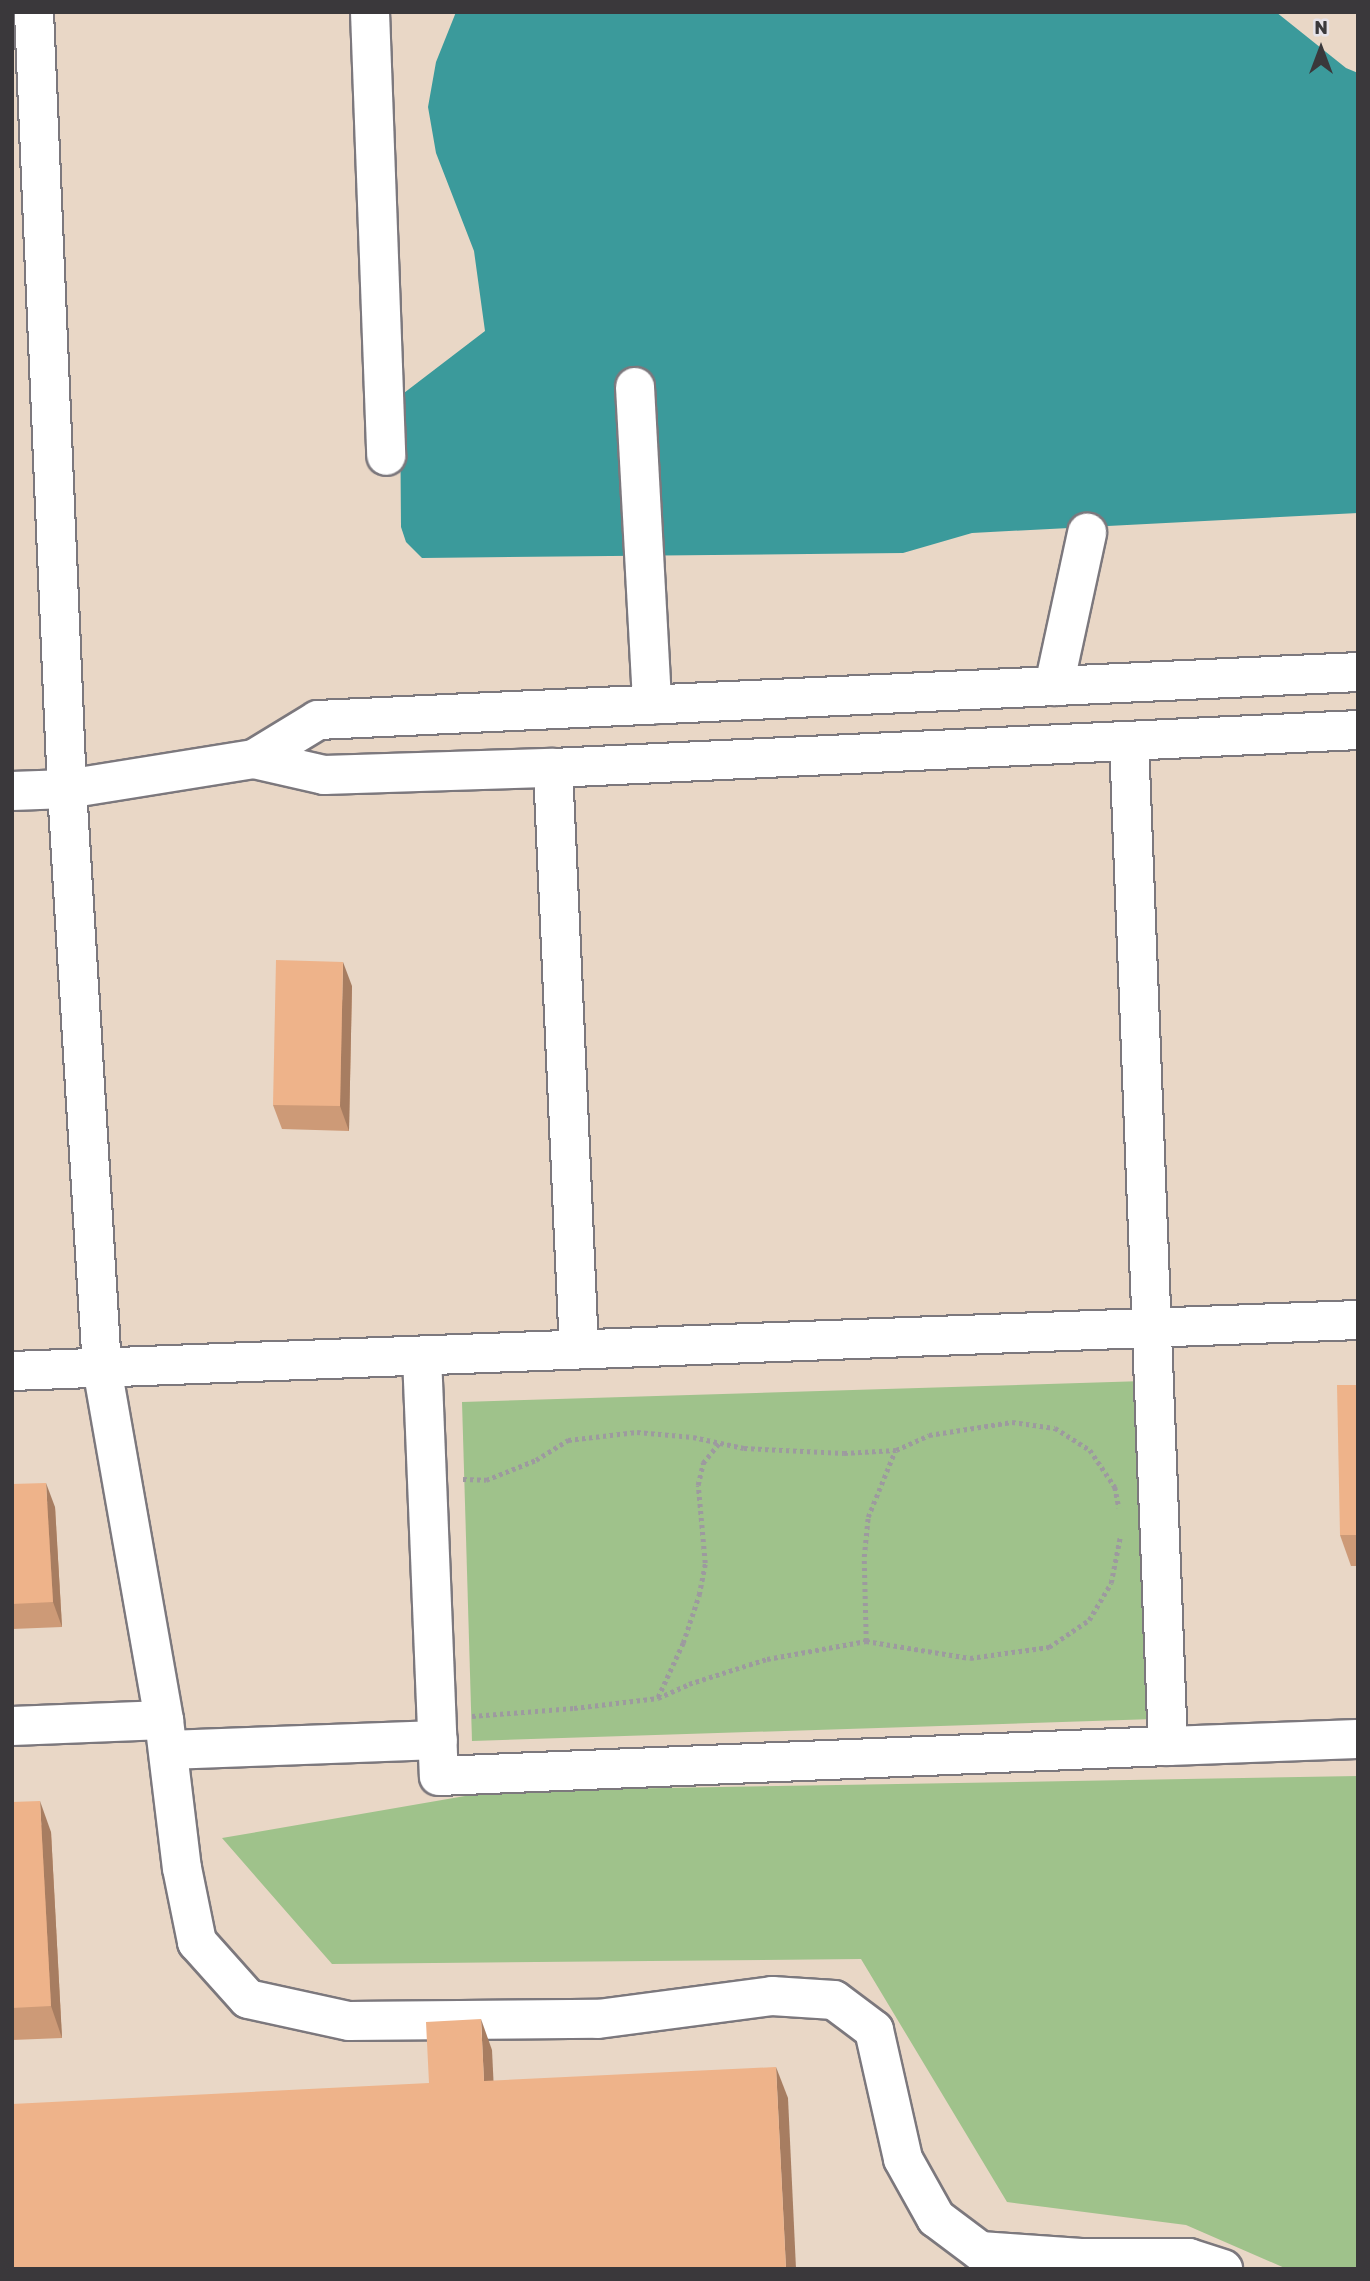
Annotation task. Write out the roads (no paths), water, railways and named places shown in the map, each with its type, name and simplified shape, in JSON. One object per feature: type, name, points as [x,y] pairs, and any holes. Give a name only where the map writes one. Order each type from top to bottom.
[{"type":"lane","points":[[34,12],[67,789],[102,1367],[166,1735],[182,1868],[197,1942],[248,1999],[349,2021],[598,2018],[772,1996],[834,2000],[874,2030],[903,2159],[936,2218],[980,2250],[1082,2258],[1189,2258],[1223,2269]]},
{"type":"lane","points":[[370,12],[386,456]]},
{"type":"lane","points":[[635,387],[652,705]]},
{"type":"lane","points":[[1054,686],[1087,533]]},
{"type":"lane","points":[[254,759],[318,720],[1358,672]]},
{"type":"lane","points":[[12,791],[67,789],[254,759],[324,775],[553,768],[1358,730]]},
{"type":"lane","points":[[1129,741],[1168,1746]]},
{"type":"lane","points":[[553,768],[579,1349]]},
{"type":"lane","points":[[12,1371],[1358,1320]]},
{"type":"lane","points":[[422,1356],[439,1776],[1358,1739]]},
{"type":"lane","points":[[12,1726],[166,1735],[437,1729]]},
{"type":"water","points":[[456,12],[1276,12],[1346,68],[1358,73],[1358,513],[972,533],[903,553],[422,558],[406,542],[401,527],[400,396],[485,331],[474,251],[436,153],[428,107],[436,62]]}]
